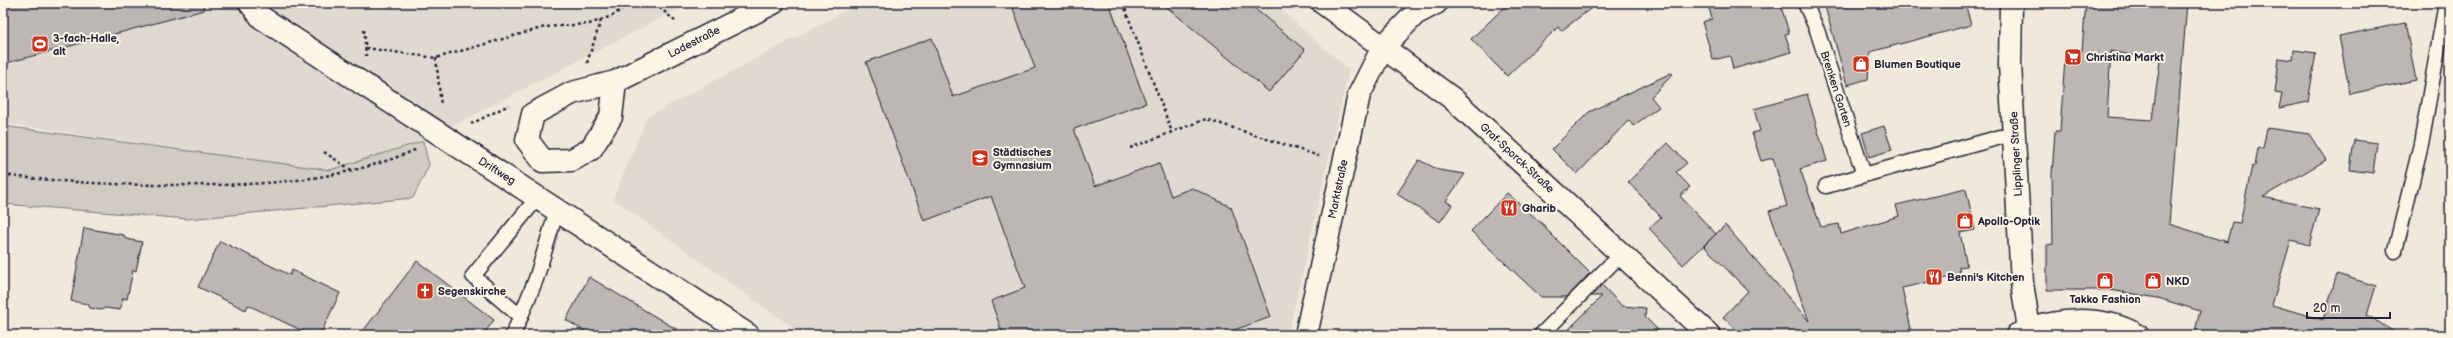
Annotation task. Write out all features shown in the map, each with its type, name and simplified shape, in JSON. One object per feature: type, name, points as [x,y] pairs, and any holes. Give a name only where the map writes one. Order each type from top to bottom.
[{"type":"street","name":"Driftweg","points":[[250,3],[262,18],[748,335]]},
{"type":"street","name":"Ladestraße","points":[[543,161],[528,140],[533,114],[572,93],[615,82],[773,3]]},
{"type":"street","name":"Graf-Sporck-Straße","points":[[1323,3],[1453,99],[1704,330]]},
{"type":"street","name":"Marktstraße","points":[[1306,335],[1359,95],[1383,47],[1415,14],[1436,3]]},
{"type":"street","name":"Lipplinger Straße","points":[[2011,3],[2010,64],[2015,133],[2023,332]]},
{"type":"street","points":[[532,193],[543,161],[572,160],[591,149],[610,117],[615,82]]},
{"type":"street","points":[[2023,332],[2064,322],[2092,321],[2130,331]]},
{"type":"lane","name":"Brenken Garten","points":[[1805,3],[1817,30],[1864,176]]},
{"type":"lane","points":[[2395,251],[2420,144],[2446,3]]},
{"type":"lane","points":[[1826,186],[2015,133]]},
{"type":"lane","points":[[521,317],[474,276],[532,193]]},
{"type":"lane","points":[[513,335],[536,279],[557,210]]},
{"type":"lane","points":[[1541,335],[1621,254]]},
{"type":"path","points":[[366,48],[436,58],[545,27],[589,24],[612,16],[630,3]]},
{"type":"path","points":[[655,3],[676,23]]},
{"type":"path","points":[[1123,3],[1172,132]]},
{"type":"path","points":[[585,68],[601,20]]},
{"type":"path","points":[[3,175],[115,185],[216,186],[288,182],[353,171],[400,156],[444,137],[436,58]]},
{"type":"path","points":[[1130,148],[1206,119],[1344,164]]},
{"type":"path","points":[[324,152],[353,171]]},
{"type":"shaded area","points":[[3,3],[690,3],[431,137],[330,171],[3,123]]},
{"type":"shaded area","name":"Städtisches Gymnasium","points":[[860,3],[1273,3],[1349,70],[1288,335],[803,335],[613,199],[647,117]]},
{"type":"shaded area","points":[[3,126],[330,170],[423,141],[429,165],[413,198],[188,219],[3,204]]},
{"type":"building","name":"3-fach-Halle, alt","points":[[3,3],[203,3],[204,10],[3,64]]},
{"type":"building","points":[[1011,3],[1109,3],[1146,103],[1074,129],[1095,186],[1159,163],[1171,196],[1192,188],[1231,207],[1271,317],[1220,335],[1003,335],[991,301],[1025,288],[991,196],[924,221],[866,62],[932,38],[953,97],[1035,68]]},
{"type":"building","points":[[1162,3],[1248,3],[1305,50],[1269,92]]},
{"type":"building","points":[[1509,3],[1598,3],[1561,31],[1558,27],[1507,76],[1471,39]]},
{"type":"building","points":[[1727,3],[1780,3],[1789,33],[1785,34],[1791,52],[1733,69],[1730,56],[1713,60],[1702,22],[1712,19],[1709,8]]},
{"type":"building","points":[[1824,3],[1965,3],[1971,25],[1870,52],[1868,79],[1847,85]]},
{"type":"building","points":[[2086,3],[2187,3],[2169,224],[2227,242],[2232,222],[2240,223],[2252,166],[2255,166],[2258,148],[2263,148],[2267,128],[2309,134],[2326,160],[2263,197],[2319,209],[2309,245],[2291,240],[2272,305],[2323,320],[2337,274],[2376,286],[2367,315],[2399,335],[2194,335],[2200,311],[2158,298],[2110,290],[2047,290],[2047,245],[2053,244],[2052,174],[2055,131],[2060,131],[2065,58],[2074,59],[2075,50],[2082,50]],"holes":[[[2111,51],[2160,61],[2152,120],[2107,117]]]},
{"type":"building","points":[[2405,23],[2416,80],[2350,94],[2339,36]]},
{"type":"building","points":[[2294,50],[2316,53],[2308,102],[2279,108],[2282,94],[2275,93],[2279,58],[2293,60]]},
{"type":"building","points":[[1671,73],[1673,74],[1651,97],[1659,107],[1633,126],[1629,120],[1577,174],[1552,149],[1589,112]]},
{"type":"building","points":[[1807,94],[1827,161],[1800,169],[1821,227],[1839,224],[1841,234],[1899,216],[1896,205],[1966,189],[1975,230],[1960,233],[1967,266],[1959,267],[1960,275],[1902,288],[1911,329],[1903,331],[1903,335],[1742,335],[1723,317],[1748,291],[1704,246],[1725,225],[1809,321],[1769,211],[1787,206],[1773,158],[1761,161],[1752,133],[1760,131],[1754,109]]},
{"type":"building","points":[[1884,126],[1892,150],[1869,157],[1862,133]]},
{"type":"building","points":[[2354,140],[2377,143],[2373,173],[2350,170]]},
{"type":"building","points":[[1668,143],[1687,163],[1676,172],[1690,187],[1680,196],[1716,234],[1683,265],[1649,228],[1661,217],[1628,182]]},
{"type":"building","points":[[1419,160],[1439,170],[1465,174],[1446,201],[1452,205],[1440,222],[1397,194]]},
{"type":"building","points":[[1507,193],[1547,228],[1546,229],[1590,273],[1567,297],[1541,297],[1471,231]]},
{"type":"building","points":[[84,228],[124,235],[126,239],[142,242],[136,271],[133,270],[127,299],[123,298],[120,310],[105,308],[101,310],[90,308],[88,304],[71,301]]},
{"type":"building","points":[[220,241],[290,275],[292,270],[340,293],[320,335],[311,335],[248,305],[246,310],[198,287]]},
{"type":"building","name":"Segenskirche","points":[[417,261],[494,320],[483,335],[360,335]]},
{"type":"building","points":[[589,277],[686,335],[591,335],[566,320]]},
{"type":"building","points":[[1602,285],[1622,306],[1646,308],[1645,317],[1663,335],[1563,335],[1602,296],[1591,296]]},
{"type":"place","name":"3-fach-Halle, alt","points":[[40,44]]},
{"type":"place","name":"Christina Markt","points":[[2073,57]]},
{"type":"place","name":"Blumen Boutique","points":[[1861,64]]},
{"type":"place","name":"Städtisches Gymnasium","points":[[980,158]]},
{"type":"place","name":"Gharib","points":[[1509,208]]},
{"type":"place","name":"Apollo-Optik","points":[[1965,221]]},
{"type":"place","name":"Benni's Kitchen","points":[[1934,277]]},
{"type":"place","name":"Takko Fashion","points":[[2105,281]]},
{"type":"place","name":"NKD","points":[[2153,281]]},
{"type":"place","name":"Segenskirche","points":[[425,291]]}]
